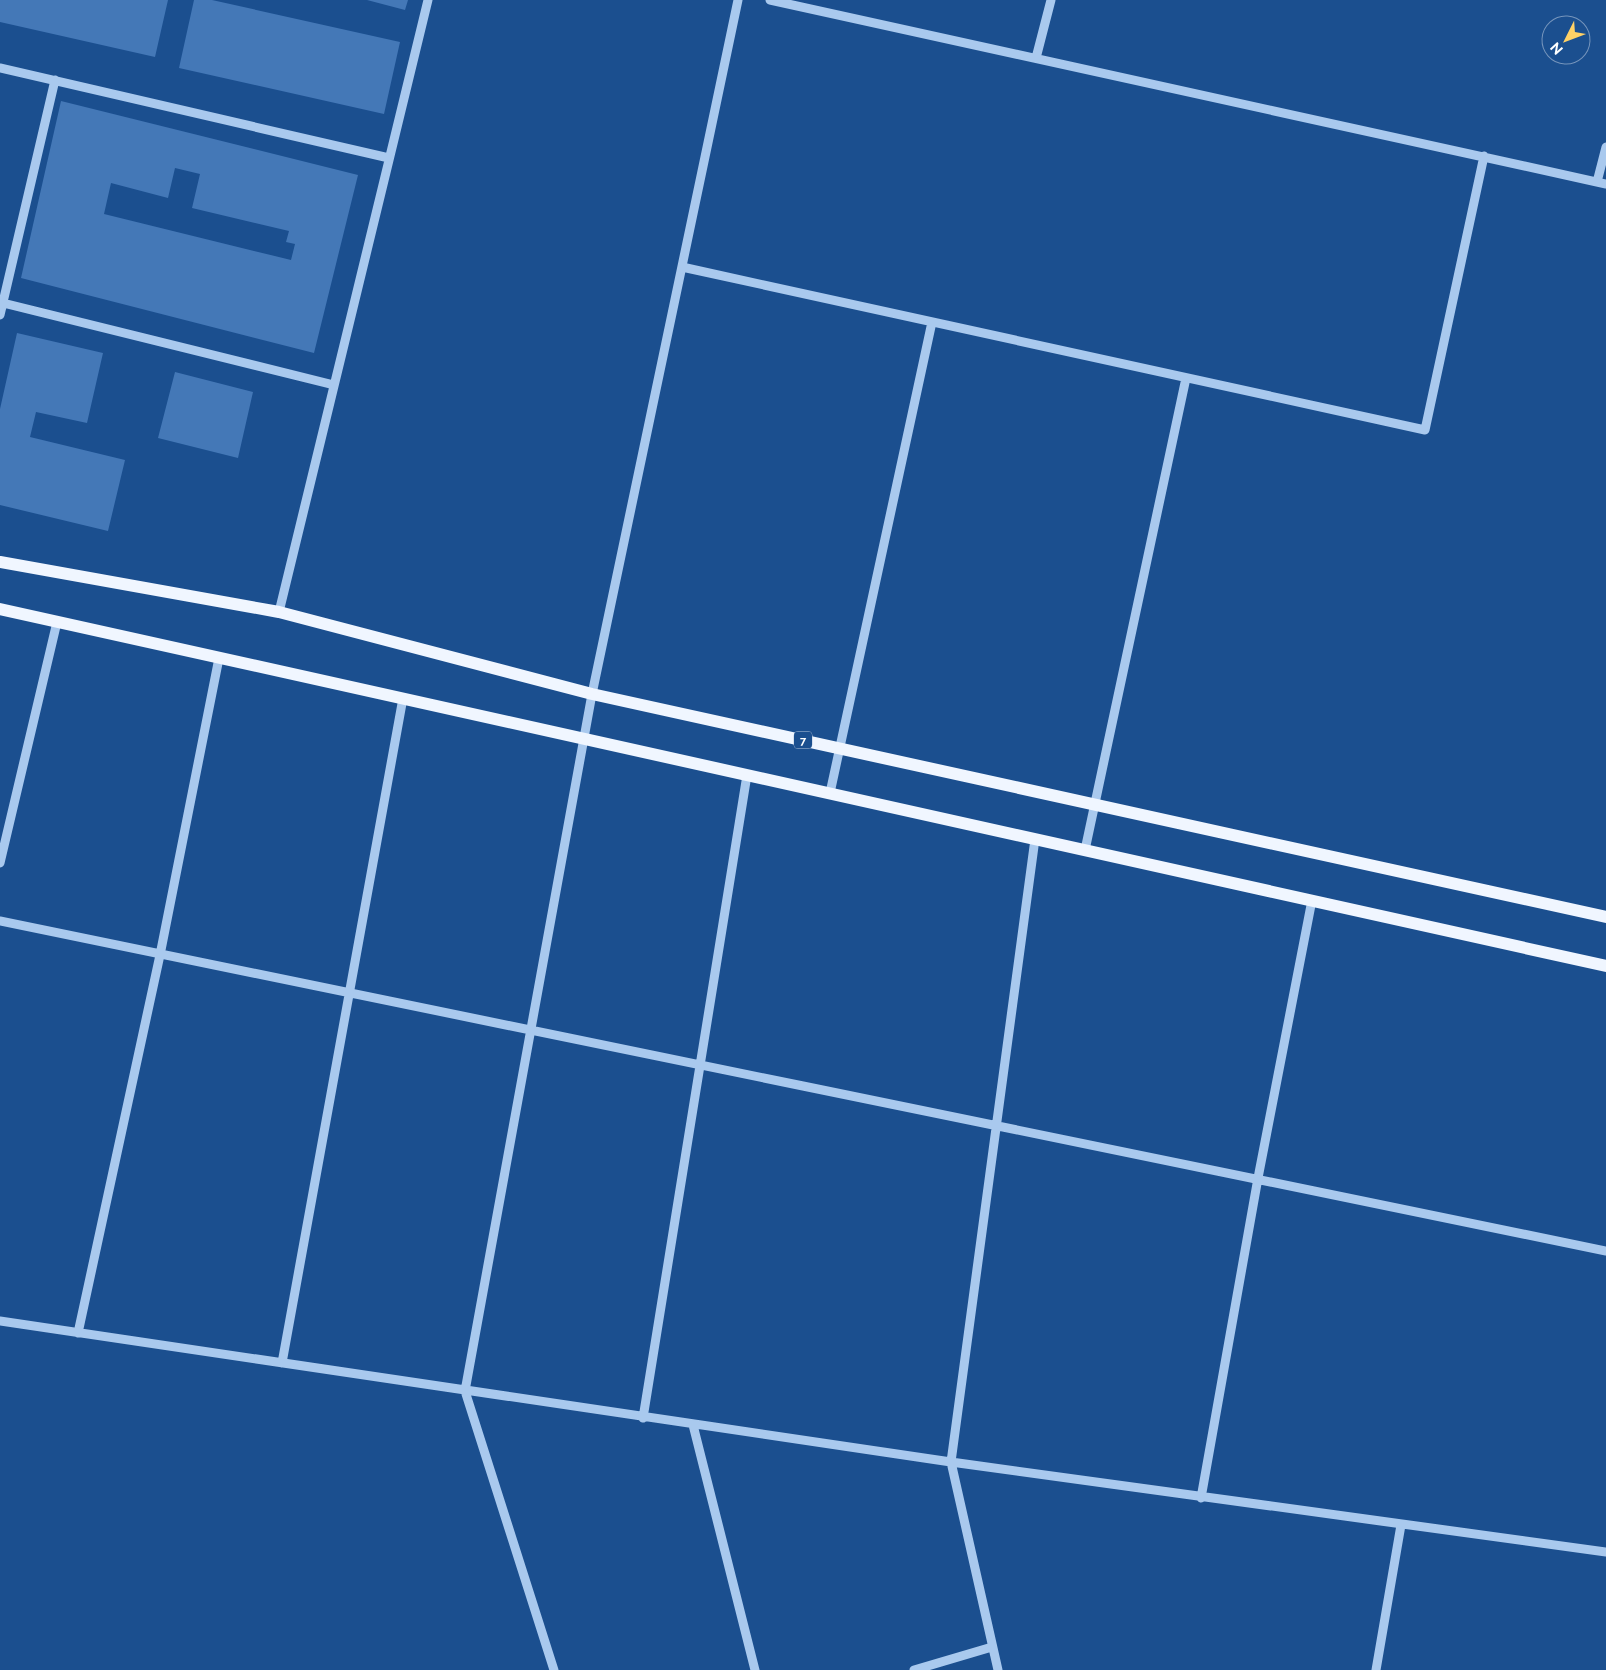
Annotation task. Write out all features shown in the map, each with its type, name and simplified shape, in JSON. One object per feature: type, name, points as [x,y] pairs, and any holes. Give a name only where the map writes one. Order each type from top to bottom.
[{"type":"main road","name":"7","points":[[0,562],[279,612],[592,694],[1606,917]]},
{"type":"main road","points":[[0,609],[1606,966]]},
{"type":"street","points":[[279,612],[428,0]]},
{"type":"street","points":[[554,1670],[465,1391],[592,694],[738,0]]},
{"type":"street","points":[[770,0],[1602,183],[1606,147]]},
{"type":"street","points":[[1036,58],[1050,0]]},
{"type":"street","points":[[0,68],[389,158]]},
{"type":"street","points":[[0,315],[55,80]]},
{"type":"street","points":[[682,267],[1425,430],[1484,156]]},
{"type":"street","points":[[3,302],[334,385]]},
{"type":"street","points":[[830,793],[932,322]]},
{"type":"street","points":[[1085,850],[1186,378]]},
{"type":"street","points":[[0,863],[56,622]]},
{"type":"street","points":[[78,1333],[160,955],[219,658]]},
{"type":"street","points":[[282,1363],[403,698]]},
{"type":"street","points":[[643,1418],[747,775]]},
{"type":"street","points":[[998,1670],[951,1462],[1035,839]]},
{"type":"street","points":[[1201,1498],[1258,1178],[1312,900]]},
{"type":"street","points":[[0,921],[530,1032],[1258,1178],[1606,1251]]},
{"type":"street","points":[[0,1321],[643,1418],[1201,1498],[1606,1552]]},
{"type":"street","points":[[693,1425],[755,1670]]},
{"type":"street","points":[[1376,1670],[1400,1525]]},
{"type":"street","points":[[914,1670],[992,1647]]},
{"type":"building","points":[[0,0],[168,0],[155,57],[0,22]]},
{"type":"building","points":[[194,0],[212,0],[400,42],[384,114],[179,68]]},
{"type":"building","points":[[367,0],[408,0],[405,10]]},
{"type":"building","points":[[61,101],[358,175],[314,353],[21,278]],"holes":[[[175,168],[200,174],[192,208],[289,231],[286,242],[295,244],[291,260],[104,214],[111,183],[168,198]]]},
{"type":"building","points":[[17,333],[103,353],[87,423],[36,412],[30,437],[125,460],[108,531],[0,505],[0,409]]},
{"type":"building","points":[[175,372],[253,392],[238,458],[158,438]]}]
